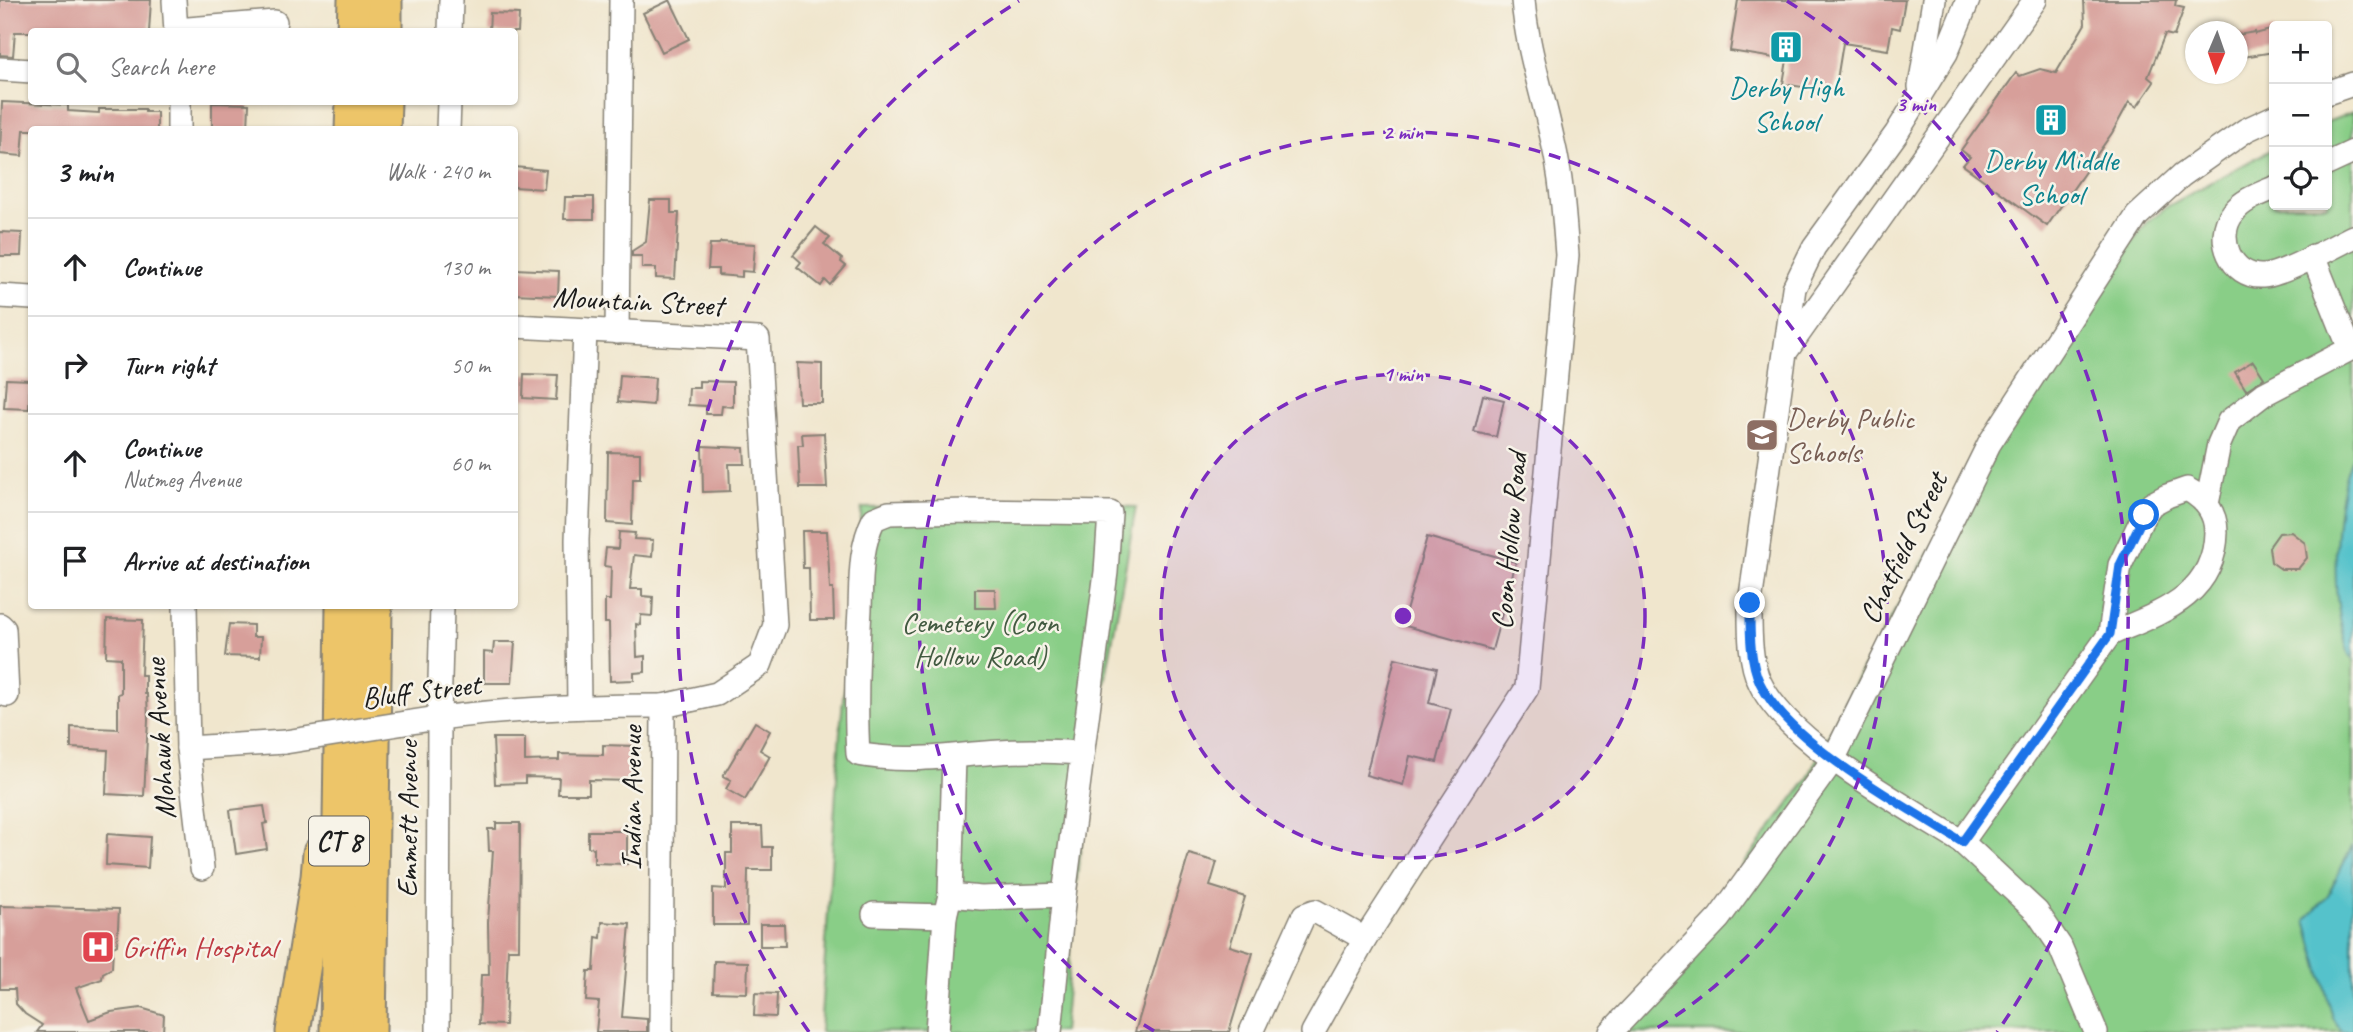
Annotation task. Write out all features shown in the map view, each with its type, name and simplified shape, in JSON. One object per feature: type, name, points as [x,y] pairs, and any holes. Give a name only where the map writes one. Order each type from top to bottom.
[{"type":"highway","points":[[354,28],[355,0]]},
{"type":"highway","points":[[385,0],[385,28]]},
{"type":"highway","points":[[352,126],[353,105]]},
{"type":"highway","points":[[383,126],[384,105]]},
{"type":"highway","name":"CT 8","points":[[337,1032],[343,609]]},
{"type":"highway","name":"CT 8","points":[[369,1032],[375,609]]},
{"type":"highway","points":[[293,1032],[318,877],[325,774],[342,649]]},
{"type":"highway","points":[[371,816],[390,995],[389,1032]]},
{"type":"street","points":[[174,0],[176,28]]},
{"type":"street","points":[[450,28],[451,0]]},
{"type":"street","points":[[617,332],[621,0]]},
{"type":"street","name":"Coon Hollow Road","points":[[1313,1032],[1365,939],[1527,688],[1567,255],[1554,143],[1527,41],[1523,0]]},
{"type":"street","points":[[1919,97],[1934,0]]},
{"type":"street","points":[[1968,0],[1946,53],[1896,134],[1814,247],[1794,288],[1750,603],[1751,642],[1759,682],[1778,711],[1833,760],[1962,842],[2037,912],[2060,946],[2096,1032]]},
{"type":"street","points":[[1785,352],[2035,0]]},
{"type":"street","points":[[209,28],[275,22]]},
{"type":"street","points":[[0,69],[28,71]]},
{"type":"street","points":[[2332,91],[2353,84]]},
{"type":"street","points":[[179,105],[179,126]]},
{"type":"street","points":[[448,126],[449,105]]},
{"type":"street","name":"Chatfield Street","points":[[1611,1032],[1720,918],[1833,760],[1989,444],[2137,216],[2182,174],[2246,130],[2269,119]]},
{"type":"street","points":[[2332,162],[2353,152]]},
{"type":"street","points":[[2269,190],[2244,203],[2231,215],[2225,241],[2230,257],[2246,272],[2272,275],[2353,237]]},
{"type":"street","points":[[2207,504],[2219,444],[2229,421],[2264,394],[2350,349],[2313,256]]},
{"type":"street","points":[[0,296],[28,298]]},
{"type":"street","name":"Mountain Street","points":[[518,326],[758,340]]},
{"type":"street","points":[[579,706],[577,540],[585,330]]},
{"type":"street","name":"Indian Avenue","points":[[661,1032],[663,706],[717,694],[760,665],[775,625],[758,340]]},
{"type":"street","points":[[1962,842],[2110,634],[2120,565],[2144,515],[2152,504],[2167,496],[2187,489],[2199,495],[2207,504],[2216,525],[2216,546],[2210,566],[2196,588],[2176,604],[2110,634]]},
{"type":"street","points":[[1051,1032],[1064,895],[1106,572],[1110,513],[967,511],[889,513],[874,519],[867,532],[862,570],[855,702],[858,754],[915,760],[1010,751],[1082,753]]},
{"type":"street","name":"Mohawk Avenue","points":[[185,609],[188,748],[202,867]]},
{"type":"street","name":"Emmett Avenue","points":[[438,1032],[442,609]]},
{"type":"street","points":[[0,625],[4,629],[7,695]]},
{"type":"street","name":"Bluff Street","points":[[188,748],[285,742],[439,717],[579,706],[663,706]]},
{"type":"street","points":[[937,1032],[948,905],[954,757]]},
{"type":"street","points":[[874,914],[981,898],[1064,895]]},
{"type":"street","points":[[1251,1032],[1304,915],[1315,911],[1365,939]]},
{"type":"green space","points":[[2353,112],[2353,1032],[1618,1032],[1807,780],[1845,700],[2027,386],[2147,222],[2168,206],[2269,151],[2269,210],[2332,210],[2332,120]]},
{"type":"green space","name":"Cemetery (Coon Hollow Road)","points":[[1136,507],[1103,694],[1078,866],[1063,1032],[820,1032],[840,731],[862,508]]},
{"type":"water","points":[[2353,456],[2353,659],[2349,655],[2341,623],[2336,555],[2339,511],[2347,471]]},
{"type":"water","points":[[2353,844],[2353,1032],[2342,1032],[2333,1018],[2306,920],[2327,897]]},
{"type":"building","points":[[0,0],[151,0],[149,28],[28,28],[28,32],[15,32],[13,56],[0,55]]},
{"type":"building","points":[[670,0],[689,39],[662,52],[643,13]]},
{"type":"building","name":"Derby High School","points":[[1738,0],[1905,0],[1900,29],[1892,27],[1888,50],[1843,43],[1835,92],[1783,84],[1787,60],[1730,51]]},
{"type":"building","name":"Derby Middle School","points":[[2084,0],[2176,0],[2175,6],[2184,8],[2174,36],[2165,34],[2148,77],[2154,82],[2137,107],[2129,102],[2112,133],[2047,226],[1963,165],[1970,157],[1961,150],[2016,73],[2020,76],[2040,69],[2056,73],[2085,24]]},
{"type":"building","points":[[490,13],[519,14],[518,32],[518,28],[489,28]]},
{"type":"building","points":[[2269,30],[2269,53],[2248,56],[2248,33]]},
{"type":"building","points":[[2,102],[68,105],[68,111],[99,113],[99,109],[145,109],[145,112],[157,112],[157,126],[28,126],[28,130],[24,130],[22,156],[0,154]]},
{"type":"building","points":[[212,105],[249,105],[248,126],[212,126]]},
{"type":"building","points":[[518,167],[546,170],[544,189],[518,187]]},
{"type":"building","points":[[565,197],[594,197],[594,219],[564,219]]},
{"type":"building","points":[[650,200],[671,200],[671,213],[679,213],[675,279],[656,278],[656,268],[642,268],[642,256],[632,256],[632,251],[646,242]]},
{"type":"building","points":[[816,227],[830,238],[824,244],[842,259],[841,262],[846,266],[830,285],[825,280],[821,286],[797,267],[801,262],[793,255]]},
{"type":"building","points":[[0,232],[22,233],[21,256],[0,256]]},
{"type":"building","points":[[710,244],[755,244],[753,272],[742,271],[742,277],[718,275],[718,269],[708,269]]},
{"type":"building","points":[[518,269],[559,271],[558,296],[518,294]]},
{"type":"building","points":[[2253,361],[2264,378],[2246,390],[2235,372]]},
{"type":"building","points":[[797,363],[822,364],[822,403],[799,403]]},
{"type":"building","points":[[524,374],[558,375],[556,400],[523,398]]},
{"type":"building","points":[[620,375],[655,378],[653,405],[618,402]]},
{"type":"building","points":[[6,379],[28,380],[28,409],[4,408]]},
{"type":"building","points":[[699,381],[733,382],[733,407],[722,406],[721,414],[706,414],[706,406],[688,405],[689,388],[699,388]]},
{"type":"building","points":[[1483,395],[1504,400],[1496,437],[1474,432]]},
{"type":"building","points":[[824,433],[827,488],[800,488],[798,445],[803,445],[802,434]]},
{"type":"building","points":[[702,446],[744,448],[745,464],[729,464],[730,491],[703,492]]},
{"type":"building","points":[[608,452],[640,453],[640,479],[633,479],[632,525],[607,523]]},
{"type":"building","points":[[802,531],[827,531],[834,620],[810,620],[809,568],[803,568]]},
{"type":"building","points":[[619,532],[635,533],[634,539],[653,540],[652,557],[634,555],[630,589],[642,589],[642,596],[653,597],[652,616],[641,615],[640,625],[636,624],[637,657],[645,656],[645,672],[634,673],[634,680],[610,681],[609,623],[605,623],[605,600],[610,600],[611,567],[604,566],[606,548],[618,549]]},
{"type":"building","points":[[2291,532],[2305,543],[2307,558],[2298,569],[2281,569],[2271,562],[2269,547],[2279,533]]},
{"type":"building","points":[[1427,537],[1516,562],[1492,650],[1402,625]]},
{"type":"building","points":[[975,589],[995,589],[996,608],[975,608]]},
{"type":"building","points":[[107,619],[143,620],[141,675],[145,675],[148,720],[144,796],[106,794],[108,750],[71,748],[71,727],[118,729],[121,658],[106,657]]},
{"type":"building","points":[[229,624],[253,625],[253,637],[261,637],[260,657],[225,656]]},
{"type":"building","points":[[494,642],[515,642],[512,683],[484,683],[484,652],[493,653]]},
{"type":"building","points":[[1395,658],[1437,668],[1429,703],[1451,709],[1437,762],[1410,756],[1403,785],[1366,775]]},
{"type":"building","points":[[755,722],[770,731],[760,750],[770,756],[745,800],[726,789],[731,780],[723,776]]},
{"type":"building","points":[[493,738],[525,738],[525,761],[559,760],[559,754],[603,755],[603,745],[635,746],[634,781],[589,780],[589,794],[558,794],[559,778],[525,777],[525,783],[495,784]]},
{"type":"building","points":[[264,806],[267,823],[263,824],[267,849],[236,854],[230,810]]},
{"type":"building","points":[[496,823],[520,823],[519,949],[508,949],[505,1025],[479,1024],[481,975],[489,975],[488,922],[493,851],[489,851],[488,829],[496,829]]},
{"type":"building","points":[[732,826],[762,826],[763,847],[772,847],[772,870],[748,870],[747,925],[713,925],[713,888],[726,889],[726,853],[732,853]]},
{"type":"building","points":[[588,831],[627,831],[627,864],[594,863],[594,848],[588,847]]},
{"type":"building","points":[[107,834],[150,837],[148,868],[106,865]]},
{"type":"building","points":[[1189,854],[1217,862],[1210,886],[1245,897],[1230,946],[1253,953],[1229,1032],[1135,1032]]},
{"type":"building","points":[[0,906],[119,909],[117,945],[113,947],[112,968],[103,973],[102,979],[76,988],[89,1020],[111,1012],[141,1008],[164,1015],[163,1032],[37,1032],[42,1025],[25,1014],[16,1004],[15,989],[0,989]]},
{"type":"building","points":[[602,922],[630,924],[622,1017],[647,1019],[647,1032],[596,1032],[599,1002],[586,1001],[588,971],[594,971],[596,937],[601,938]]},
{"type":"building","points":[[760,924],[784,924],[785,946],[760,946]]},
{"type":"building","points":[[714,961],[748,962],[747,993],[713,992]]},
{"type":"building","points":[[755,993],[777,994],[776,1017],[754,1016]]},
{"type":"place","name":"Derby High School","points":[[1786,47]]},
{"type":"place","name":"Derby Middle School","points":[[2051,120]]},
{"type":"place","name":"Derby Public Schools","points":[[1762,435]]},
{"type":"place","name":"Griffin Hospital","points":[[98,947]]},
{"type":"route","points":[[1750,603],[1751,642],[1759,682],[1778,711],[1833,760],[1962,842],[2110,634],[2120,565],[2144,515]]}]
